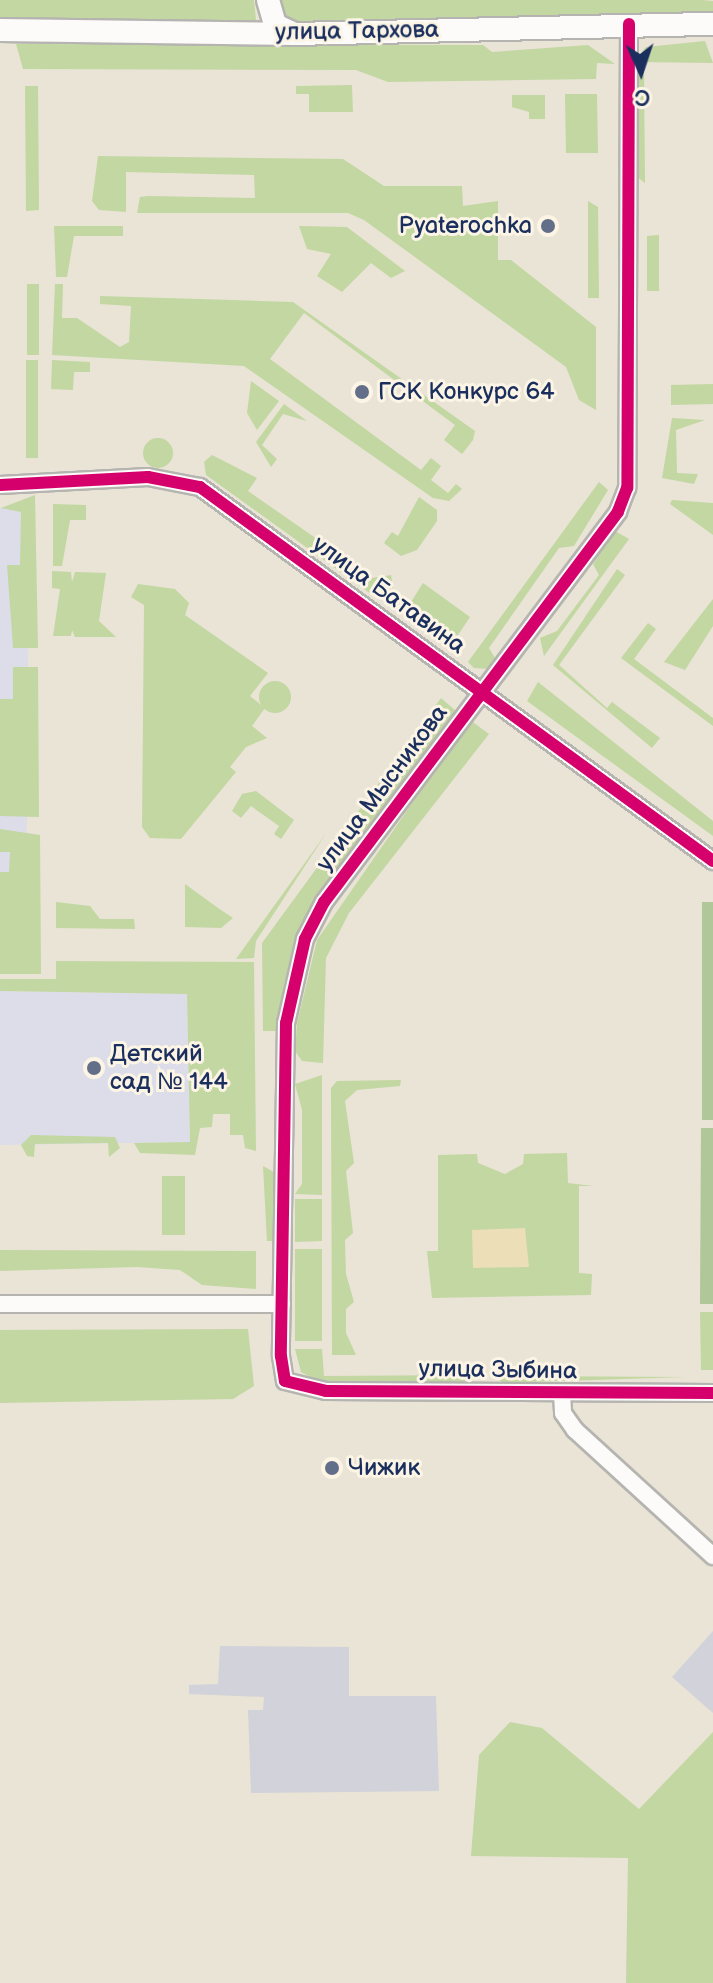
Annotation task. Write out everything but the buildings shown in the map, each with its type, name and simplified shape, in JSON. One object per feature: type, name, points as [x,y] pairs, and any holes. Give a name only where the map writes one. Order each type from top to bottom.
[{"type":"main road","points":[[268,0],[275,25],[295,34]]},
{"type":"main road","name":"улица Тархова","points":[[0,30],[295,34],[713,24]]},
{"type":"street","name":"улица Мысникова","points":[[285,1381],[282,1304],[286,1023],[305,939],[324,902],[618,512],[627,488],[629,24]]},
{"type":"street","name":"улица Батавина","points":[[0,485],[148,477],[200,487],[713,861]]},
{"type":"street","points":[[0,1304],[282,1304]]},
{"type":"street","name":"улица Зыбина","points":[[285,1381],[326,1391],[713,1393]]},
{"type":"street","points":[[562,1393],[575,1430],[713,1556]]},
{"type":"shaded area","points":[[0,508],[29,508],[26,969],[0,969]]},
{"type":"shaded area","name":"Детский сад № 144","points":[[0,991],[187,994],[190,1142],[0,1145]]},
{"type":"shaded area","points":[[713,1631],[713,1713],[672,1677]]},
{"type":"shaded area","points":[[220,1646],[349,1647],[349,1696],[436,1696],[439,1791],[251,1793],[248,1710],[263,1710],[264,1697],[189,1694],[189,1685],[218,1684]]},
{"type":"green space","points":[[0,0],[254,0],[256,20],[0,22]]},
{"type":"green space","points":[[273,0],[702,0],[713,1],[713,14],[284,22]]},
{"type":"green space","points":[[705,41],[713,63],[634,62],[646,47]]},
{"type":"green space","points":[[16,44],[483,45],[492,52],[588,45],[615,64],[597,63],[596,79],[388,82],[356,70],[23,69]]},
{"type":"green space","points":[[644,72],[645,183],[636,176],[633,73]]},
{"type":"green space","points":[[352,85],[353,112],[309,112],[309,94],[296,94],[296,86]]},
{"type":"green space","points":[[25,86],[38,86],[39,210],[26,211]]},
{"type":"green space","points":[[565,94],[597,94],[598,153],[566,153]]},
{"type":"green space","points":[[512,95],[545,95],[545,119],[529,119],[529,112],[512,107]]},
{"type":"green space","points":[[98,156],[343,159],[384,186],[462,186],[463,206],[498,201],[498,260],[511,260],[596,327],[596,410],[579,400],[566,367],[364,220],[348,213],[137,213],[140,197],[255,198],[254,175],[126,172],[126,212],[99,210],[92,201]]},
{"type":"green space","points":[[588,201],[598,207],[599,298],[588,298]]},
{"type":"green space","points":[[54,226],[123,226],[123,236],[74,236],[67,277],[56,277]]},
{"type":"green space","points":[[299,226],[347,227],[405,271],[391,278],[371,263],[342,292],[317,276],[331,254],[307,249]]},
{"type":"green space","points":[[659,235],[659,291],[647,291],[647,236]]},
{"type":"green space","points":[[27,284],[39,284],[39,355],[27,355]]},
{"type":"green space","points":[[55,284],[63,284],[62,318],[77,318],[120,347],[129,342],[131,306],[100,304],[100,296],[293,302],[475,431],[473,440],[462,454],[444,440],[455,425],[304,313],[270,359],[421,470],[431,458],[441,466],[431,480],[448,493],[456,484],[462,489],[449,501],[433,498],[244,366],[52,355]]},
{"type":"green space","points":[[26,360],[38,360],[38,458],[26,458]]},
{"type":"green space","points":[[52,360],[90,362],[90,372],[74,372],[73,390],[51,389]]},
{"type":"green space","points":[[251,381],[279,401],[257,430],[247,413]]},
{"type":"green space","points":[[713,384],[713,404],[671,405],[671,385]]},
{"type":"green space","points":[[284,404],[307,421],[283,414],[262,445],[277,459],[271,467],[256,442]]},
{"type":"green space","points":[[672,418],[705,420],[676,430],[677,473],[698,474],[694,484],[662,478]]},
{"type":"green space","points":[[158,438],[169,442],[173,453],[169,464],[158,468],[147,464],[143,453],[147,442]]},
{"type":"green space","points":[[212,455],[257,478],[248,491],[373,578],[391,575],[393,588],[371,594],[206,475],[204,462]]},
{"type":"green space","points":[[599,482],[608,490],[574,546],[559,548],[489,648],[495,658],[488,669],[474,668],[468,662]]},
{"type":"green space","points":[[35,495],[38,648],[13,648],[7,565],[20,565],[21,512],[1,508]]},
{"type":"green space","points":[[419,497],[437,510],[437,521],[417,550],[401,556],[384,543],[392,532],[398,536]]},
{"type":"green space","points":[[672,500],[713,503],[713,535],[670,504]]},
{"type":"green space","points":[[53,504],[86,505],[86,520],[70,520],[62,566],[53,566]]},
{"type":"green space","points":[[615,531],[629,539],[544,656],[540,638],[557,631],[599,575],[593,564]]},
{"type":"green space","points":[[617,569],[625,575],[559,665],[607,708],[612,702],[660,738],[652,748],[553,665]]},
{"type":"green space","points":[[52,571],[71,572],[72,582],[75,572],[106,573],[99,621],[116,637],[75,637],[72,630],[71,636],[53,636],[60,589],[52,588]]},
{"type":"green space","points":[[423,583],[470,617],[450,647],[404,613]]},
{"type":"green space","points":[[138,584],[175,589],[189,603],[185,615],[268,673],[250,696],[265,708],[252,726],[267,738],[246,747],[230,767],[236,772],[181,839],[150,838],[142,827],[144,605],[131,597]]},
{"type":"green space","points":[[713,599],[713,626],[685,670],[664,662]]},
{"type":"green space","points":[[648,623],[656,629],[634,659],[713,718],[713,726],[621,658]]},
{"type":"green space","points":[[13,667],[38,667],[39,817],[0,816],[0,699],[13,699]]},
{"type":"green space","points":[[275,681],[286,686],[291,697],[286,708],[275,713],[264,708],[259,697],[264,686]]},
{"type":"green space","points":[[538,682],[713,821],[713,836],[527,701]]},
{"type":"green space","points":[[441,698],[457,712],[307,915],[284,984],[281,1031],[263,1031],[262,943]]},
{"type":"green space","points":[[470,720],[489,734],[349,913],[326,958],[323,1063],[302,1061],[295,1051],[297,1023],[317,940]]},
{"type":"green space","points":[[256,791],[294,820],[281,839],[274,834],[279,826],[251,806],[241,818],[232,811],[242,794]]},
{"type":"green space","points":[[0,829],[40,835],[41,974],[0,974],[0,872],[9,872],[10,852],[0,852]]},
{"type":"green space","points":[[327,832],[256,941],[254,958],[236,959]]},
{"type":"green space","points":[[185,884],[233,918],[221,928],[185,927]]},
{"type":"green space","points":[[56,902],[90,906],[100,919],[134,919],[135,929],[56,928]]},
{"type":"green space","points":[[702,902],[713,902],[713,1120],[702,1120]]},
{"type":"green space","points":[[56,961],[254,962],[256,1151],[245,1148],[243,1135],[230,1135],[230,1114],[213,1114],[212,1127],[200,1128],[195,1155],[140,1153],[134,1143],[190,1142],[187,994],[0,991],[0,979],[56,979]]},
{"type":"green space","points":[[322,1075],[322,1195],[295,1194],[302,1184],[302,1110],[295,1084]]},
{"type":"green space","points":[[401,1080],[400,1086],[357,1090],[345,1101],[354,1163],[346,1171],[353,1233],[345,1240],[346,1274],[354,1302],[346,1309],[346,1333],[356,1355],[332,1355],[331,1088],[337,1081]]},
{"type":"green space","points":[[701,1128],[713,1128],[713,1304],[700,1304]]},
{"type":"green space","points":[[31,1135],[115,1137],[120,1148],[109,1157],[108,1143],[35,1144],[34,1157],[27,1156],[21,1145]]},
{"type":"green space","points":[[567,1153],[568,1183],[593,1186],[579,1186],[579,1273],[592,1274],[591,1295],[432,1298],[427,1251],[438,1251],[438,1155],[477,1154],[478,1163],[505,1174],[523,1164],[524,1154]]},
{"type":"green space","points":[[263,1166],[279,1175],[279,1241],[267,1241]]},
{"type":"green space","points":[[162,1176],[185,1176],[185,1235],[162,1235]]},
{"type":"green space","points":[[295,1199],[322,1199],[322,1241],[295,1242]]},
{"type":"green space","points":[[295,1249],[322,1249],[322,1341],[295,1341]]},
{"type":"green space","points":[[0,1250],[256,1251],[256,1289],[202,1285],[180,1270],[137,1267],[0,1271]]},
{"type":"green space","points":[[700,1312],[713,1312],[713,1370],[701,1370]]},
{"type":"green space","points":[[248,1329],[254,1386],[233,1399],[0,1403],[0,1330]]},
{"type":"green space","points":[[295,1349],[322,1349],[324,1376],[472,1375],[462,1383],[318,1381],[301,1372]]},
{"type":"green space","points":[[495,1376],[685,1377],[503,1383]]},
{"type":"green space","points":[[510,1722],[542,1728],[639,1809],[713,1732],[713,1983],[626,1983],[628,1858],[471,1856],[479,1755]]},
{"type":"sand","points":[[525,1228],[529,1267],[473,1268],[472,1230]]},
{"type":"cycle path","points":[[629,24],[627,488],[618,512],[324,902],[305,939],[286,1023],[281,1356],[285,1381],[326,1391],[713,1393]]},
{"type":"cycle path","points":[[0,485],[148,477],[200,487],[713,861]]},
{"type":"place","name":"Pyaterochka","points":[[548,226]]},
{"type":"place","name":"ГСК Конкурс 64","points":[[362,392]]},
{"type":"place","name":"Детский сад № 144","points":[[94,1068]]},
{"type":"place","name":"Чижик","points":[[332,1468]]}]
